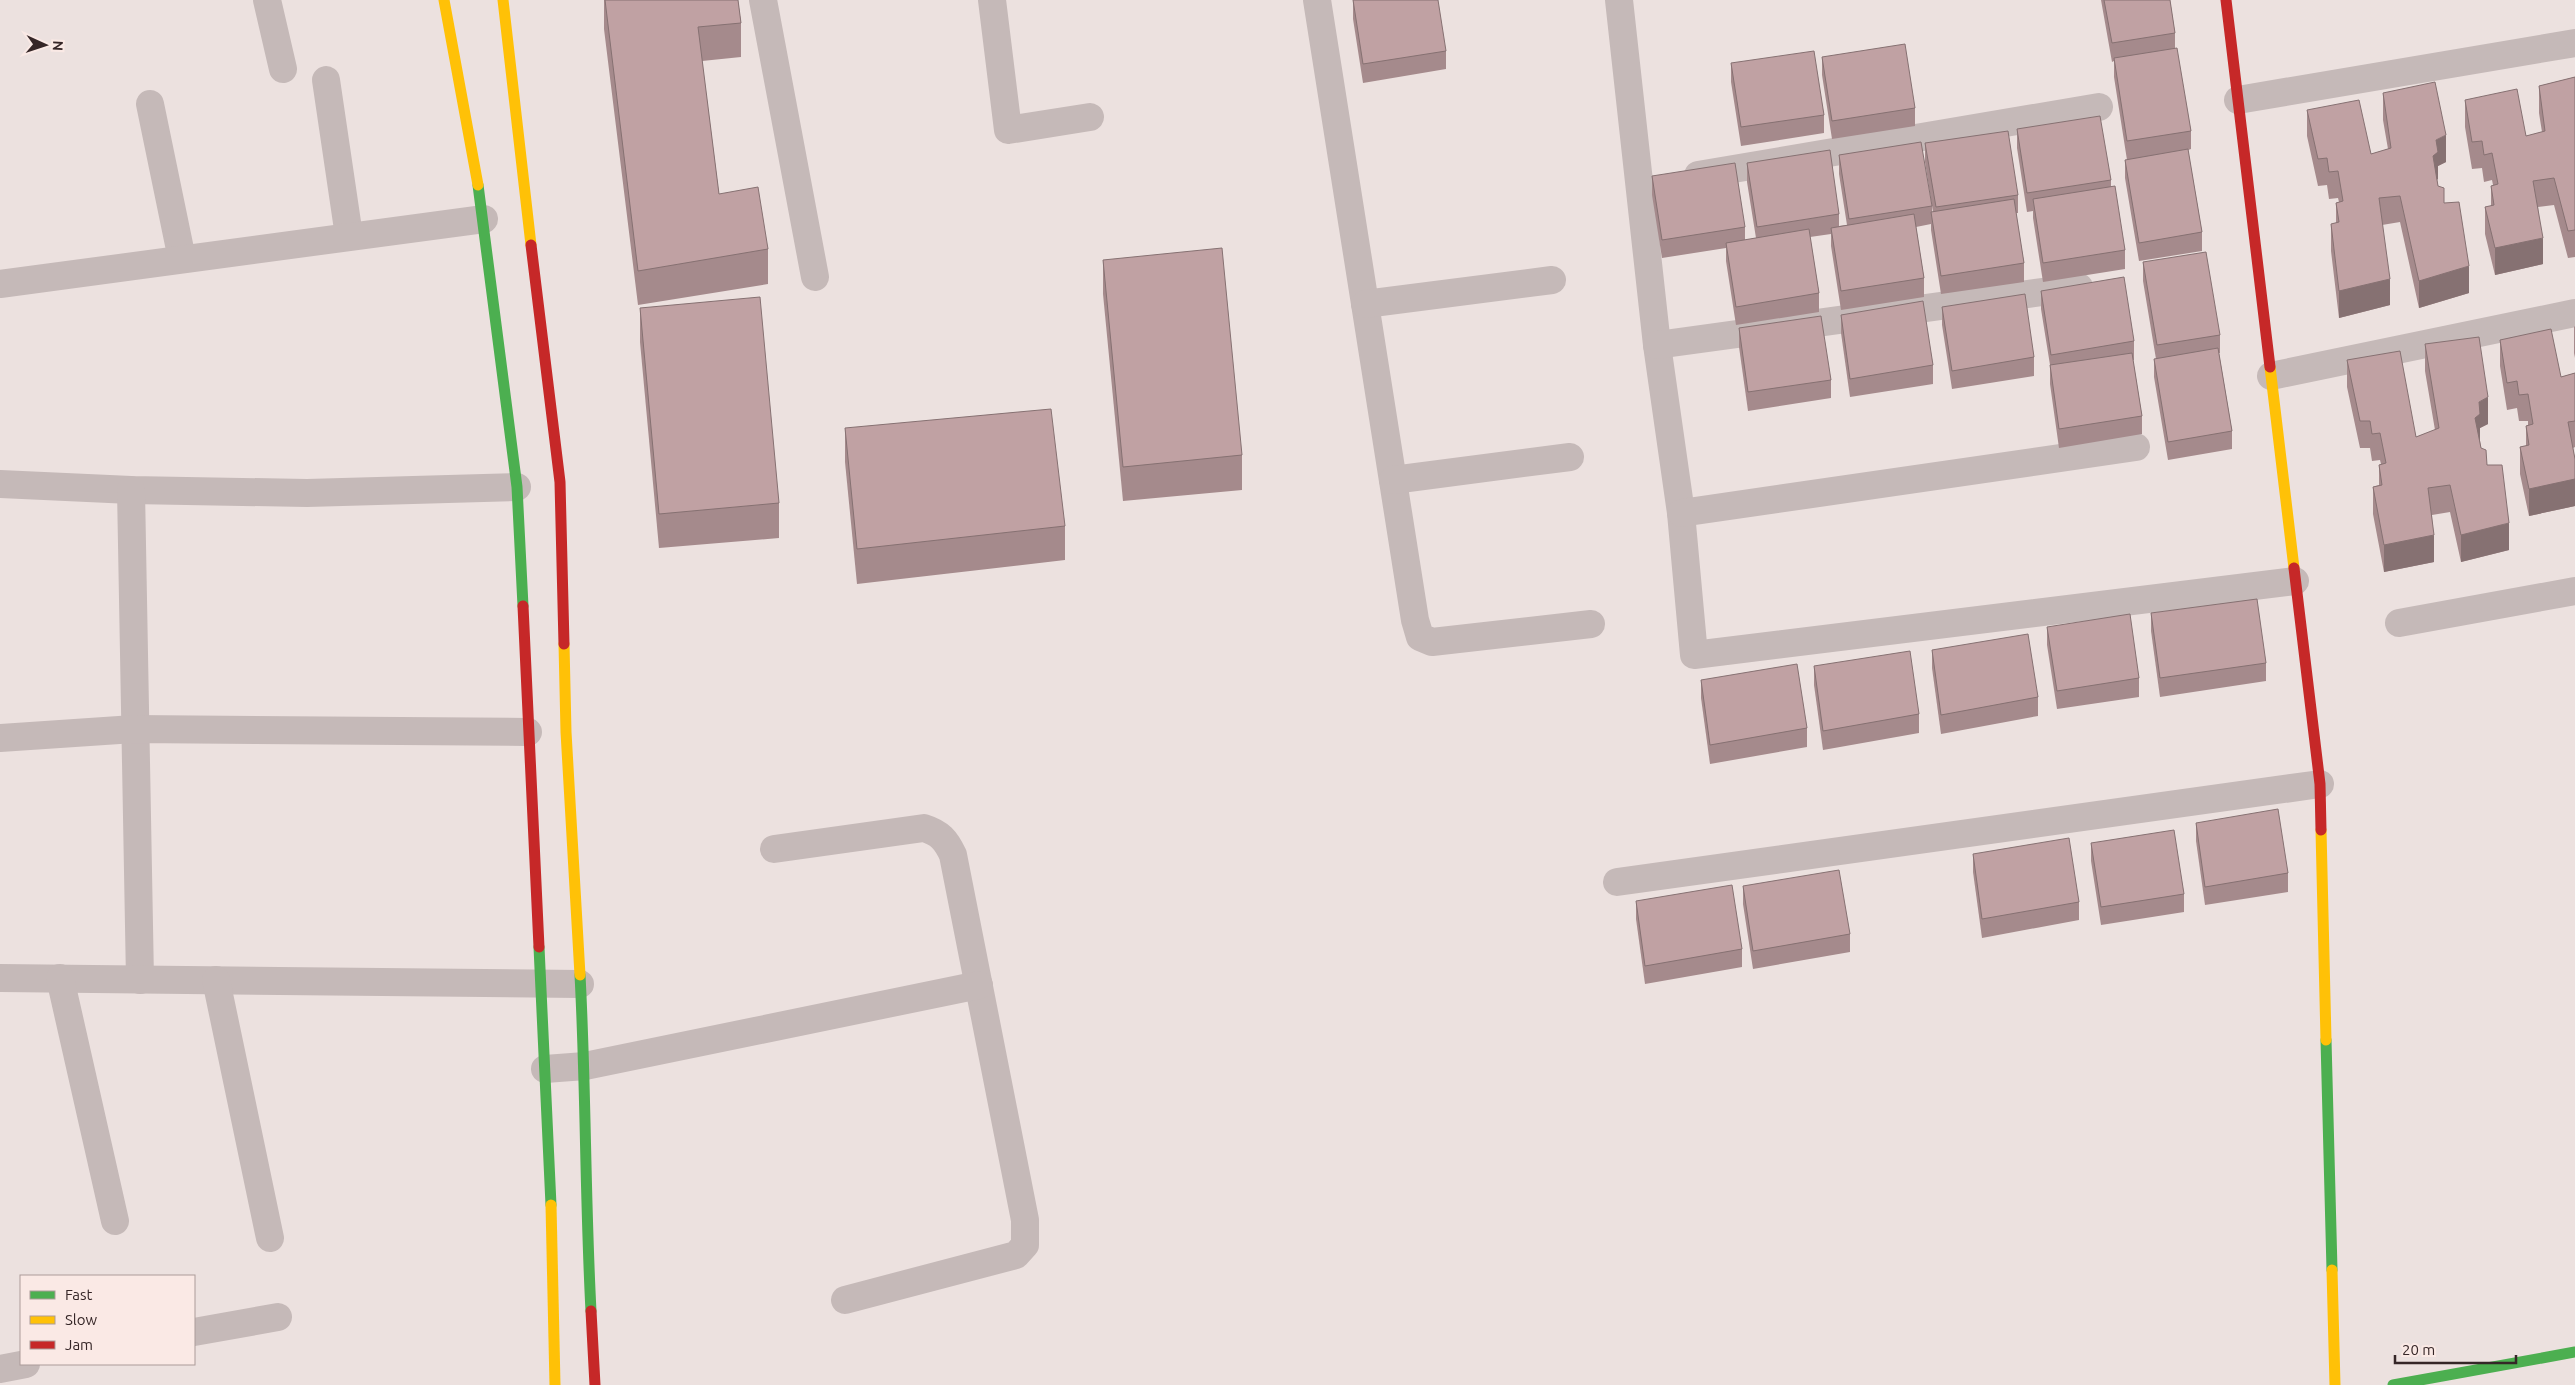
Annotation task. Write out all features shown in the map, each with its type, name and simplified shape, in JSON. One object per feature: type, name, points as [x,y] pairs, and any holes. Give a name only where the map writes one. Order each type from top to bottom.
[{"type":"street","points":[[267,0],[283,69]]},
{"type":"street","points":[[444,0],[484,219],[517,487],[539,984],[545,1069],[555,1385]]},
{"type":"street","points":[[503,0],[560,482],[566,732],[585,1066],[587,1238],[595,1385]]},
{"type":"street","points":[[763,0],[815,277]]},
{"type":"street","points":[[992,0],[1008,130],[1090,117]]},
{"type":"street","points":[[1317,0],[1415,620],[1420,637],[1432,642],[1591,624]]},
{"type":"street","points":[[1619,0],[1656,182],[1657,345],[1681,513],[1694,655],[2295,581]]},
{"type":"street","points":[[2226,0],[2320,784],[2334,1385]]},
{"type":"street","points":[[2238,100],[2575,44]]},
{"type":"street","points":[[326,80],[349,236]]},
{"type":"street","points":[[150,104],[182,259]]},
{"type":"street","points":[[1656,182],[2099,107]]},
{"type":"street","points":[[0,282],[484,219]]},
{"type":"street","points":[[1365,304],[1552,280]]},
{"type":"street","points":[[1657,345],[2104,284]]},
{"type":"street","points":[[2271,376],[2575,313]]},
{"type":"street","points":[[1681,513],[2136,447]]},
{"type":"street","points":[[1393,480],[1570,457]]},
{"type":"street","points":[[0,484],[131,490],[307,493],[517,487]]},
{"type":"street","points":[[131,490],[140,980]]},
{"type":"street","points":[[2399,623],[2575,591]]},
{"type":"street","points":[[0,738],[134,729],[528,732]]},
{"type":"street","points":[[1617,882],[2320,784]]},
{"type":"street","points":[[774,850],[924,828],[936,832],[946,840],[953,855],[1026,1220],[1025,1245],[1016,1255],[845,1300]]},
{"type":"street","points":[[0,978],[580,984]]},
{"type":"street","points":[[60,978],[115,1221]]},
{"type":"street","points":[[216,980],[270,1238]]},
{"type":"street","points":[[545,1069],[585,1066],[979,985]]},
{"type":"street","points":[[195,1332],[278,1316]]},
{"type":"street","points":[[2393,1385],[2575,1352]]},
{"type":"street","points":[[0,1369],[21,1365]]},
{"type":"building","points":[[605,0],[738,0],[741,23],[698,27],[719,194],[758,187],[768,249],[638,271]]},
{"type":"building","points":[[1353,0],[1438,0],[1446,51],[1363,64]]},
{"type":"building","points":[[2104,0],[2170,0],[2175,33],[2112,43]]},
{"type":"building","points":[[1905,44],[1915,108],[1832,121],[1822,57]]},
{"type":"building","points":[[2177,48],[2191,131],[2127,141],[2114,58]]},
{"type":"building","points":[[1814,51],[1824,115],[1741,127],[1731,63]]},
{"type":"building","points":[[2575,77],[2575,230],[2568,231],[2554,178],[2533,181],[2543,238],[2495,248],[2485,207],[2494,205],[2491,186],[2498,184],[2492,153],[2484,155],[2482,141],[2472,142],[2465,100],[2517,89],[2526,136],[2545,131],[2539,86]]},
{"type":"building","points":[[2435,82],[2446,135],[2436,140],[2438,152],[2433,156],[2438,186],[2444,188],[2444,203],[2459,202],[2469,266],[2419,281],[2400,196],[2379,198],[2390,279],[2339,291],[2331,224],[2339,222],[2336,203],[2343,201],[2338,171],[2329,172],[2327,158],[2318,159],[2307,110],[2359,100],[2371,154],[2391,148],[2383,93]]},
{"type":"building","points":[[2100,116],[2111,180],[2027,193],[2017,129]]},
{"type":"building","points":[[2008,131],[2018,195],[1936,207],[1925,143]]},
{"type":"building","points":[[1921,142],[1932,206],[1849,219],[1839,155]]},
{"type":"building","points":[[2188,149],[2202,232],[2139,243],[2125,160]]},
{"type":"building","points":[[1830,150],[1839,214],[1757,227],[1747,163]]},
{"type":"building","points":[[1735,163],[1745,227],[1662,240],[1652,176]]},
{"type":"building","points":[[2115,186],[2125,250],[2043,263],[2033,199]]},
{"type":"building","points":[[2014,199],[2024,263],[1941,276],[1931,212]]},
{"type":"building","points":[[1914,214],[1924,278],[1841,291],[1831,228]]},
{"type":"building","points":[[1809,229],[1819,293],[1736,307],[1726,243]]},
{"type":"building","points":[[1222,248],[1242,455],[1123,467],[1103,260]]},
{"type":"building","points":[[2206,252],[2220,335],[2157,345],[2143,262]]},
{"type":"building","points":[[2124,277],[2134,341],[2051,355],[2041,291]]},
{"type":"building","points":[[2025,294],[2034,357],[1952,371],[1942,307]]},
{"type":"building","points":[[760,297],[779,503],[659,514],[640,308]]},
{"type":"building","points":[[1923,301],[1933,365],[1850,379],[1841,315]]},
{"type":"building","points":[[1821,316],[1831,380],[1748,392],[1739,328]]},
{"type":"building","points":[[2551,329],[2561,377],[2575,373],[2575,421],[2568,422],[2575,459],[2575,479],[2529,489],[2520,447],[2529,445],[2526,426],[2533,424],[2528,394],[2519,395],[2517,381],[2507,383],[2500,340]]},
{"type":"building","points":[[2479,337],[2488,397],[2479,402],[2480,414],[2475,418],[2481,448],[2486,450],[2487,465],[2502,465],[2509,523],[2461,535],[2450,485],[2428,488],[2434,535],[2384,545],[2373,487],[2382,485],[2379,465],[2386,463],[2380,433],[2372,434],[2370,421],[2360,421],[2347,360],[2400,351],[2416,437],[2439,428],[2425,344]]},
{"type":"building","points":[[2218,348],[2232,431],[2168,442],[2154,359]]},
{"type":"building","points":[[2132,353],[2142,416],[2059,429],[2050,365]]},
{"type":"building","points":[[1051,409],[1065,526],[857,549],[845,428]]},
{"type":"building","points":[[2257,599],[2266,663],[2160,678],[2151,613]]},
{"type":"building","points":[[2130,614],[2139,678],[2057,691],[2047,627]]},
{"type":"building","points":[[2028,634],[2038,697],[1941,715],[1932,650]]},
{"type":"building","points":[[1910,651],[1919,714],[1823,731],[1814,666]]},
{"type":"building","points":[[1797,664],[1807,728],[1710,745],[1701,680]]},
{"type":"building","points":[[2278,809],[2288,873],[2205,887],[2196,823]]},
{"type":"building","points":[[2174,830],[2184,894],[2101,907],[2091,843]]},
{"type":"building","points":[[2069,838],[2079,902],[1982,919],[1973,854]]},
{"type":"building","points":[[1839,870],[1850,934],[1753,951],[1743,886]]},
{"type":"building","points":[[1732,885],[1742,949],[1645,966],[1636,901]]},
{"type":"traffic: fast","points":[[478,185],[517,487],[523,606]]},
{"type":"traffic: fast","points":[[539,947],[551,1205]]},
{"type":"traffic: fast","points":[[580,975],[591,1311]]},
{"type":"traffic: fast","points":[[2326,1040],[2332,1270]]},
{"type":"traffic: fast","points":[[2393,1385],[2575,1352]]},
{"type":"traffic: slow","points":[[444,0],[478,185]]},
{"type":"traffic: slow","points":[[503,0],[531,245]]},
{"type":"traffic: slow","points":[[2270,367],[2294,568]]},
{"type":"traffic: slow","points":[[564,644],[566,732],[580,975]]},
{"type":"traffic: slow","points":[[2321,830],[2326,1040]]},
{"type":"traffic: slow","points":[[551,1205],[555,1385]]},
{"type":"traffic: slow","points":[[2332,1270],[2335,1385]]},
{"type":"traffic: jam","points":[[2226,0],[2270,367]]},
{"type":"traffic: jam","points":[[531,245],[560,482],[564,644]]},
{"type":"traffic: jam","points":[[2294,568],[2320,784],[2321,830]]},
{"type":"traffic: jam","points":[[523,606],[539,947]]},
{"type":"traffic: jam","points":[[591,1311],[595,1385]]}]
